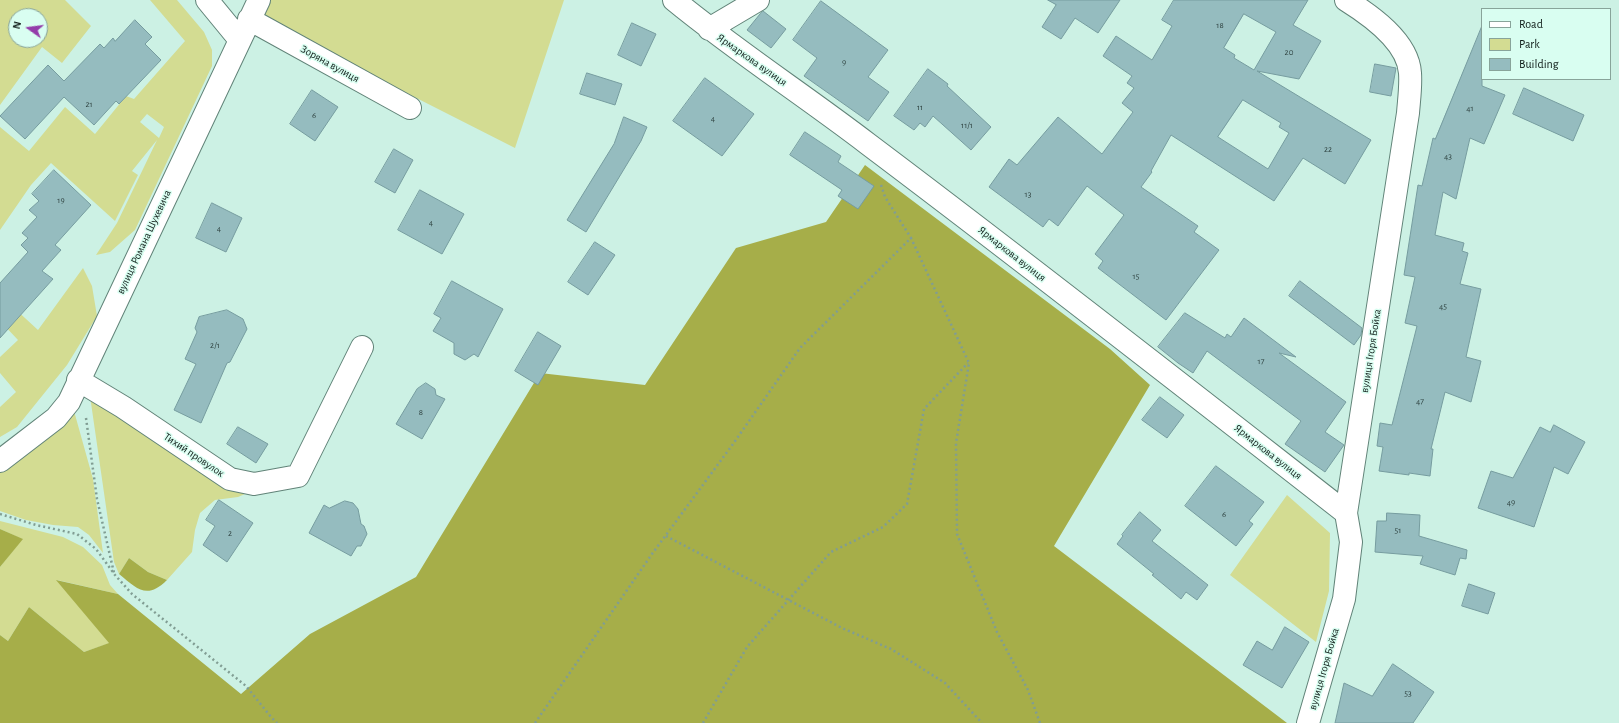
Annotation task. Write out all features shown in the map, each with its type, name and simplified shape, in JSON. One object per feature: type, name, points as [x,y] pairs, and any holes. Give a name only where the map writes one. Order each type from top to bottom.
[{"type":"street","points":[[207,0],[239,39]]},
{"type":"street","name":"Ярмаркова вулиця","points":[[674,0],[709,29],[867,143],[1346,513]]},
{"type":"street","points":[[709,29],[758,0]]},
{"type":"street","name":"вулиця Ігоря Бойка","points":[[1308,723],[1344,599],[1351,542],[1346,513],[1408,113],[1410,72],[1402,50],[1388,32],[1368,15],[1346,0]]},
{"type":"street","name":"вулиця Романа Шухевича","points":[[0,461],[56,418],[69,402],[78,380],[254,9]]},
{"type":"street","name":"Зоряна вулиця","points":[[254,9],[256,24],[410,108]]},
{"type":"street","name":"Тихий провулок","points":[[78,380],[123,407],[230,479],[254,484],[298,476],[362,347]]},
{"type":"path","points":[[880,184],[885,197],[911,238],[969,363],[956,443],[957,534],[997,632],[1028,690],[1040,723]]},
{"type":"path","points":[[535,723],[666,536],[734,444],[800,348],[911,238]]},
{"type":"path","points":[[703,723],[747,647],[831,552],[883,527],[907,504],[924,409],[969,363]]},
{"type":"path","points":[[78,380],[85,412],[97,499],[114,575]]},
{"type":"path","points":[[0,514],[36,525],[77,534],[96,549],[114,575],[132,594],[246,686],[270,717],[277,723]]},
{"type":"path","points":[[666,536],[842,628],[891,649],[945,683],[982,723]]},
{"type":"green space","points":[[0,0],[65,0],[91,26],[62,63],[43,48],[48,48],[48,8],[8,8],[8,48],[41,48],[0,105]]},
{"type":"green space","points":[[150,0],[177,0],[204,32],[212,50],[212,66],[135,230],[110,252],[96,255],[117,223],[157,140],[132,171],[138,175],[115,221],[51,163],[31,185],[0,230],[0,127],[29,151],[65,107],[95,134],[126,96],[134,99],[185,41]],"holes":[[[147,114],[164,127],[159,138],[140,122]]]},
{"type":"green space","points":[[271,0],[564,0],[515,148],[373,76],[262,16]]},
{"type":"green space","points":[[865,165],[1110,349],[1150,385],[1054,546],[1287,723],[0,723],[0,635],[8,641],[29,607],[84,652],[109,643],[56,580],[118,594],[241,694],[310,634],[416,577],[540,373],[645,385],[736,248],[826,222]]},
{"type":"green space","points":[[83,268],[92,286],[97,316],[67,365],[17,427],[0,437],[0,407],[16,392],[0,373],[0,357],[18,340],[2,323],[13,307],[38,330]]},
{"type":"green space","points":[[90,396],[252,491],[238,497],[215,500],[200,513],[195,530],[192,552],[167,580],[148,572],[129,558],[119,574],[114,562]]},
{"type":"green space","points":[[74,411],[93,479],[103,553],[89,535],[78,527],[53,525],[26,520],[0,511],[0,470]]},
{"type":"green space","points":[[1287,495],[1330,533],[1329,591],[1316,642],[1230,575]]},
{"type":"green space","points":[[0,521],[63,537],[83,547],[102,565],[110,585],[118,594],[57,580],[110,643],[84,652],[29,607],[8,641],[0,635],[0,567],[22,539],[0,529]]},
{"type":"green space","points":[[0,529],[23,539],[0,567]]},
{"type":"green space","points":[[129,558],[148,572],[167,580],[154,590],[148,591],[137,588],[119,574]]},
{"type":"building","points":[[1048,0],[1120,0],[1098,33],[1075,18],[1061,39],[1042,27],[1056,5]]},
{"type":"building","points":[[1174,0],[1308,0],[1293,25],[1321,41],[1299,79],[1257,71],[1371,140],[1345,184],[1303,158],[1274,201],[1171,135],[1151,171],[1152,172],[1141,187],[1198,226],[1194,232],[1219,250],[1166,320],[1098,268],[1103,261],[1095,254],[1124,215],[1087,186],[1058,226],[1049,219],[1043,227],[989,187],[1009,159],[1017,165],[1058,117],[1102,154],[1133,112],[1122,103],[1134,88],[1127,83],[1132,76],[1103,56],[1116,36],[1152,60],[1172,26],[1162,20]],"holes":[[[1244,14],[1276,32],[1254,70],[1234,58],[1235,55],[1224,48]],[[1243,100],[1281,123],[1279,127],[1289,133],[1268,169],[1218,137]]]},
{"type":"building","points":[[821,1],[888,50],[868,77],[889,92],[868,121],[804,76],[817,58],[793,40]]},
{"type":"building","points":[[763,11],[786,29],[771,48],[747,30]]},
{"type":"building","points":[[135,20],[152,37],[145,44],[161,60],[119,104],[116,101],[94,125],[64,97],[25,139],[0,116],[48,65],[64,81],[100,44],[104,48],[113,38],[115,41]]},
{"type":"building","points":[[632,23],[656,34],[641,66],[618,55]]},
{"type":"building","points":[[1481,28],[1482,86],[1505,95],[1484,144],[1470,138],[1456,199],[1443,192],[1435,235],[1464,243],[1462,251],[1468,253],[1460,284],[1481,289],[1466,357],[1481,361],[1471,402],[1445,392],[1431,449],[1433,449],[1430,476],[1379,471],[1383,447],[1377,446],[1380,423],[1392,425],[1417,326],[1405,323],[1415,277],[1404,275],[1418,185],[1422,186],[1433,138],[1435,139]]},
{"type":"building","points":[[1375,64],[1396,68],[1391,96],[1370,92]]},
{"type":"building","points":[[928,69],[948,84],[947,86],[991,127],[971,150],[933,116],[925,127],[920,123],[914,130],[894,116]]},
{"type":"building","points":[[587,73],[622,84],[615,105],[580,94]]},
{"type":"building","points":[[705,78],[754,114],[722,156],[673,121]]},
{"type":"building","points":[[1524,88],[1584,115],[1573,141],[1513,114]]},
{"type":"building","points":[[312,90],[338,107],[315,141],[290,124]]},
{"type":"building","points":[[624,117],[647,127],[641,141],[586,232],[567,220],[614,144]]},
{"type":"building","points":[[805,132],[841,156],[838,162],[874,186],[858,209],[838,196],[842,190],[790,155]]},
{"type":"building","points":[[394,149],[413,160],[395,193],[375,182]]},
{"type":"building","points":[[54,170],[91,205],[55,245],[61,250],[42,271],[53,279],[0,338],[0,283],[28,252],[21,245],[28,238],[22,233],[37,217],[29,210],[39,201],[32,194]]},
{"type":"building","points":[[420,190],[464,214],[442,254],[398,230]]},
{"type":"building","points":[[212,203],[242,218],[226,252],[196,238]]},
{"type":"building","points":[[595,242],[615,255],[588,295],[568,282]]},
{"type":"building","points":[[452,281],[503,309],[478,357],[474,354],[465,360],[454,354],[454,343],[433,331],[441,318],[434,314]]},
{"type":"building","points":[[1300,281],[1362,328],[1361,335],[1354,345],[1289,296]]},
{"type":"building","points":[[227,310],[243,319],[247,329],[230,362],[227,363],[201,423],[174,410],[196,364],[185,359],[197,332],[195,328],[199,317]]},
{"type":"building","points":[[1185,313],[1225,338],[1227,334],[1231,337],[1244,318],[1296,357],[1279,353],[1346,402],[1325,432],[1344,445],[1325,472],[1285,444],[1301,421],[1207,351],[1193,373],[1158,347]]},
{"type":"building","points":[[538,332],[561,346],[538,385],[515,371]]},
{"type":"building","points":[[426,383],[435,389],[436,395],[445,399],[422,439],[396,424],[417,389]]},
{"type":"building","points":[[1160,397],[1184,415],[1167,438],[1142,420]]},
{"type":"building","points":[[1554,425],[1585,442],[1568,474],[1554,467],[1534,527],[1478,508],[1491,471],[1513,478],[1540,427],[1550,432]]},
{"type":"building","points":[[238,427],[268,444],[256,463],[227,444]]},
{"type":"building","points":[[1216,466],[1264,502],[1249,521],[1253,524],[1236,546],[1185,506]]},
{"type":"building","points":[[219,500],[253,523],[227,562],[203,545],[215,526],[206,520]]},
{"type":"building","points":[[345,501],[353,503],[358,509],[361,524],[364,526],[367,534],[361,546],[357,546],[351,556],[309,533],[324,505],[329,508]]},
{"type":"building","points":[[1140,512],[1161,530],[1152,541],[1208,585],[1197,600],[1186,592],[1181,599],[1152,575],[1154,574],[1117,544]]},
{"type":"building","points":[[1387,513],[1420,515],[1419,536],[1467,550],[1466,559],[1460,558],[1455,575],[1420,564],[1423,556],[1375,552],[1377,521],[1386,521]]},
{"type":"building","points":[[1469,584],[1495,593],[1488,614],[1462,606]]},
{"type":"building","points":[[1285,627],[1309,642],[1282,688],[1243,665],[1257,641],[1272,650]]},
{"type":"building","points":[[1393,664],[1434,692],[1413,723],[1335,723],[1344,683],[1372,696]]}]
